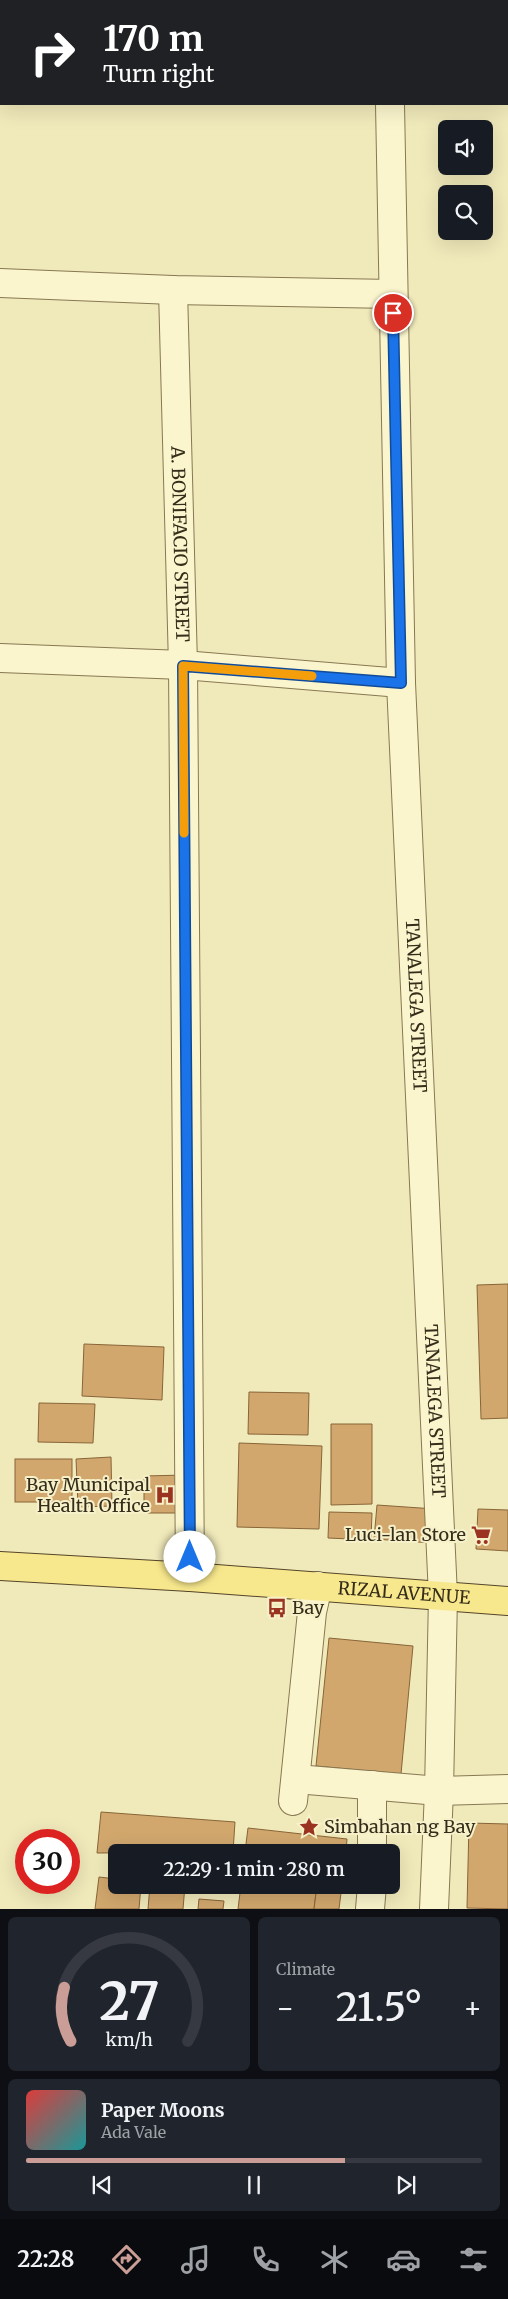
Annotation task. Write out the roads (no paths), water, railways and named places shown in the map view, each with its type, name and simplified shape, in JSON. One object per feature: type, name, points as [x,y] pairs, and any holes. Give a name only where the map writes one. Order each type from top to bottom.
[{"type":"main road","name":"RIZAL AVENUE","points":[[0,1566],[190,1577],[508,1601]]},
{"type":"street","name":"TANALEGA STREET","points":[[390,105],[401,683],[443,1596],[439,1791],[434,1909]]},
{"type":"street","points":[[0,283],[173,290],[393,294]]},
{"type":"street","name":"A. BONIFACIO STREET","points":[[173,290],[183,666],[190,1577]]},
{"type":"street","points":[[0,658],[183,666],[401,683]]},
{"type":"street","points":[[318,1586],[312,1612],[294,1790],[372,1785],[439,1791],[508,1789]]},
{"type":"street","points":[[372,1785],[372,1844]]},
{"type":"street","points":[[370,1909],[371,1894]]},
{"type":"place","name":"Bay Municipal Health Office","points":[[165,1495]]},
{"type":"place","name":"Luci-lan Store","points":[[481,1535]]},
{"type":"place","name":"Bay","points":[[277,1608]]},
{"type":"place","name":"Simbahan ng Bay","points":[[309,1827]]}]
